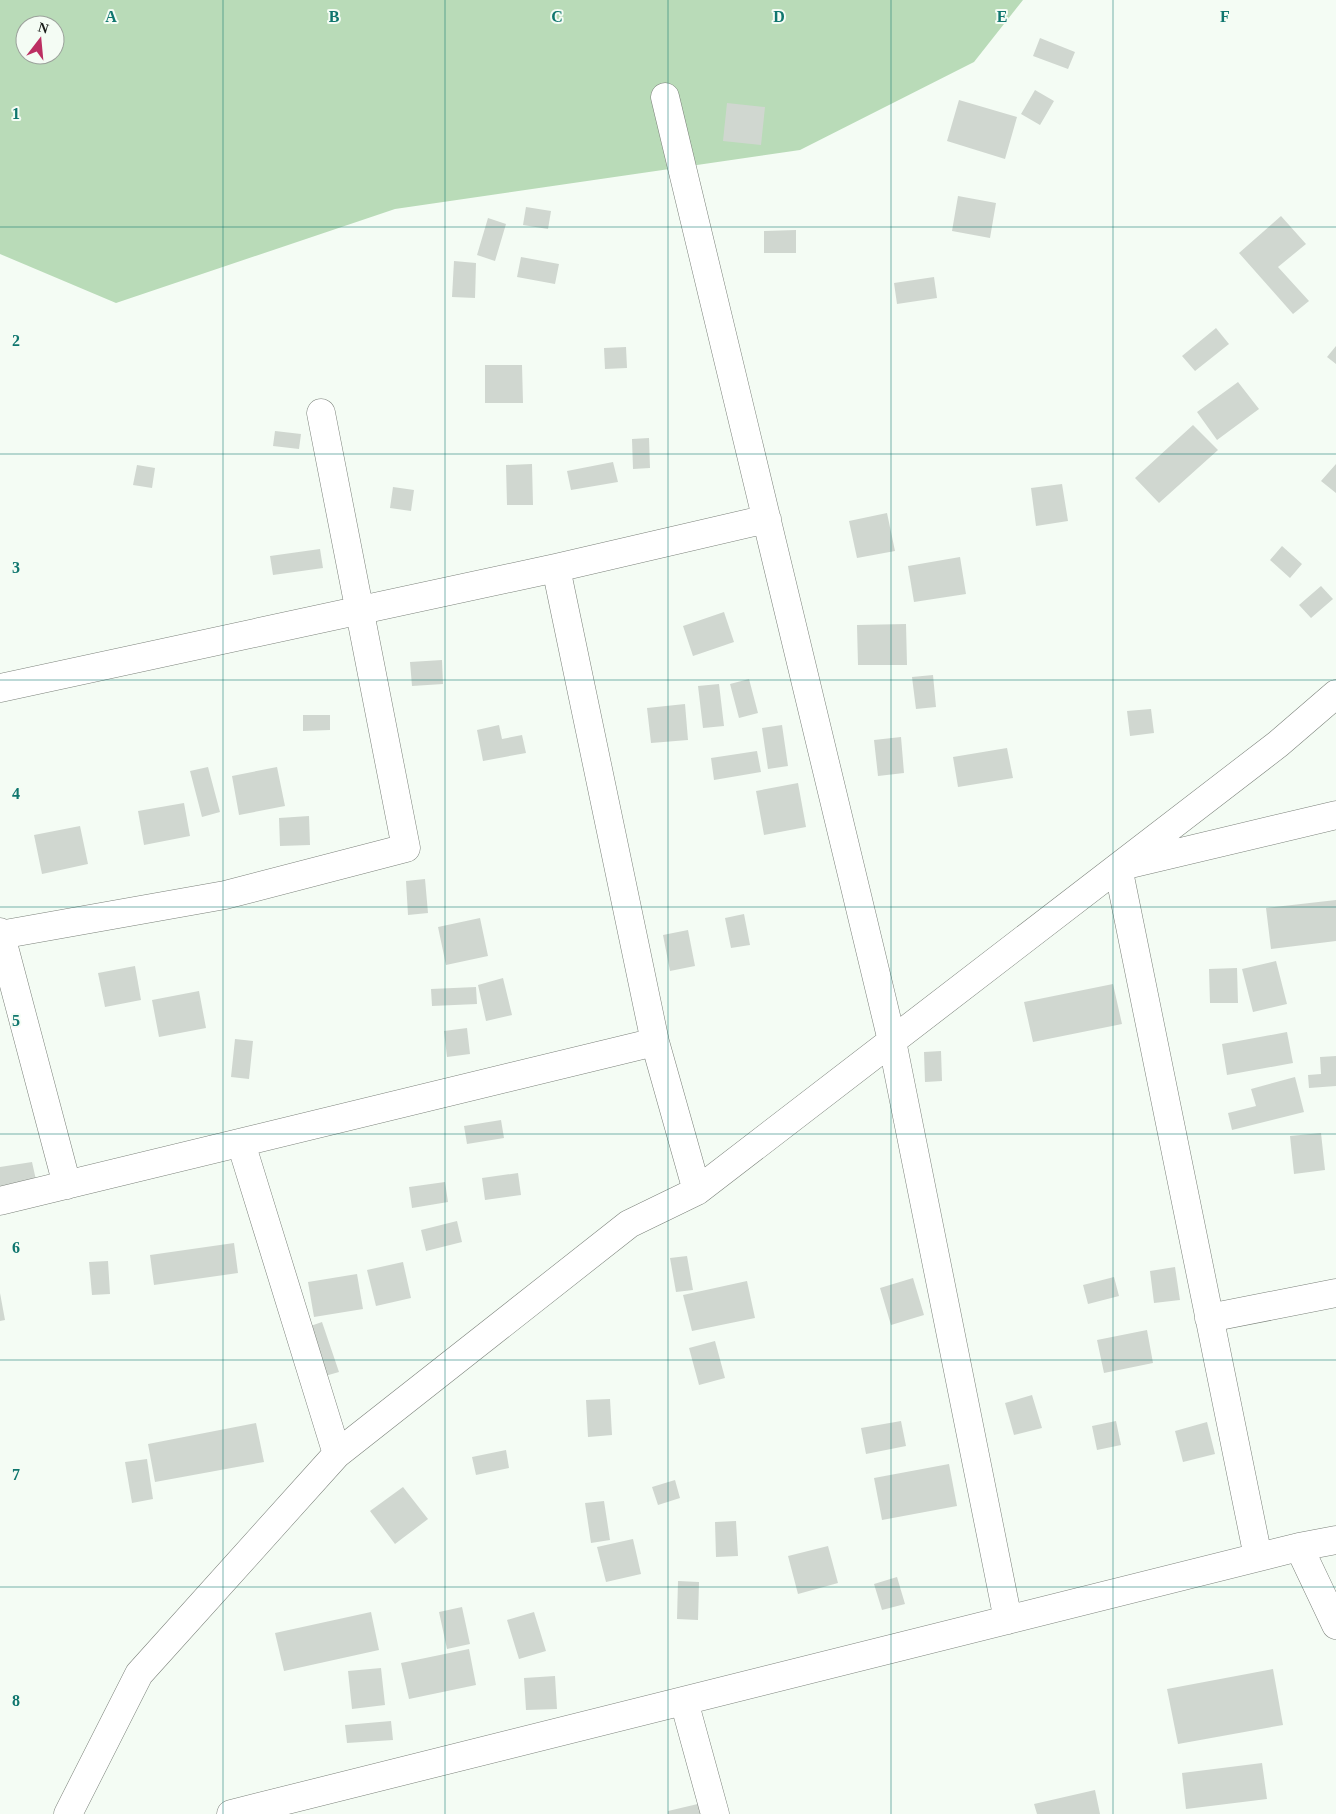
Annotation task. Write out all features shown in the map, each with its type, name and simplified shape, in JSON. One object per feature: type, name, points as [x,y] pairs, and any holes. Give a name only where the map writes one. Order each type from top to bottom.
[{"type":"street","points":[[665,96],[892,1041],[1008,1620]]},
{"type":"street","points":[[67,1185],[0,934],[225,895],[406,848],[321,413]]},
{"type":"street","points":[[0,688],[556,568],[767,519]]},
{"type":"street","points":[[556,568],[655,1042],[698,1191]]},
{"type":"street","points":[[68,1814],[139,1674],[336,1454],[629,1224],[698,1191],[1278,744],[1336,694]]},
{"type":"street","points":[[1118,867],[1336,815]]},
{"type":"street","points":[[1118,867],[1258,1558]]},
{"type":"street","points":[[0,1201],[655,1042]]},
{"type":"street","points":[[241,1143],[336,1454]]},
{"type":"street","points":[[1209,1318],[1336,1293]]},
{"type":"street","points":[[231,1814],[1299,1547],[1336,1540]]},
{"type":"street","points":[[1299,1547],[1336,1625]]},
{"type":"street","points":[[684,1701],[715,1814]]},
{"type":"green space","points":[[0,0],[1023,0],[974,62],[800,150],[395,209],[116,303],[0,254]]},
{"type":"building","points":[[1040,38],[1075,52],[1068,69],[1033,56]]},
{"type":"building","points":[[1035,90],[1054,101],[1040,125],[1021,114]]},
{"type":"building","points":[[959,100],[1017,117],[1005,159],[947,141]]},
{"type":"building","points":[[727,103],[765,107],[761,145],[723,141]]},
{"type":"building","points":[[958,196],[996,203],[990,238],[952,231]]},
{"type":"building","points":[[526,207],[551,211],[548,229],[523,225]]},
{"type":"building","points":[[1281,216],[1306,244],[1278,267],[1309,301],[1293,314],[1239,253]]},
{"type":"building","points":[[488,218],[506,224],[495,261],[477,255]]},
{"type":"building","points":[[796,230],[796,253],[764,253],[764,231]]},
{"type":"building","points":[[521,257],[559,264],[555,284],[517,277]]},
{"type":"building","points":[[454,261],[476,263],[475,298],[452,297]]},
{"type":"building","points":[[934,277],[937,298],[897,304],[894,283]]},
{"type":"building","points":[[1216,328],[1229,344],[1195,371],[1182,356]]},
{"type":"building","points":[[1336,346],[1336,364],[1327,357]]},
{"type":"building","points":[[626,347],[627,368],[605,369],[604,348]]},
{"type":"building","points":[[485,365],[522,365],[523,403],[485,403]]},
{"type":"building","points":[[1238,382],[1259,409],[1217,440],[1197,412]]},
{"type":"building","points":[[1193,425],[1218,450],[1159,503],[1135,478]]},
{"type":"building","points":[[275,431],[301,434],[299,449],[273,446]]},
{"type":"building","points":[[649,438],[650,468],[633,469],[632,439]]},
{"type":"building","points":[[613,462],[618,482],[571,490],[567,471]]},
{"type":"building","points":[[532,464],[533,505],[507,505],[506,465]]},
{"type":"building","points":[[1336,464],[1336,493],[1321,481]]},
{"type":"building","points":[[137,465],[155,468],[152,488],[133,485]]},
{"type":"building","points":[[1062,484],[1068,521],[1036,526],[1031,488]]},
{"type":"building","points":[[393,487],[414,490],[411,511],[390,508]]},
{"type":"building","points":[[887,513],[895,551],[857,558],[849,521]]},
{"type":"building","points":[[1282,546],[1302,564],[1290,578],[1270,560]]},
{"type":"building","points":[[320,549],[323,568],[273,575],[270,556]]},
{"type":"building","points":[[960,557],[966,594],[914,602],[908,566]]},
{"type":"building","points":[[1321,586],[1333,599],[1311,618],[1299,605]]},
{"type":"building","points":[[724,612],[734,642],[693,656],[683,626]]},
{"type":"building","points":[[906,624],[907,665],[858,665],[857,625]]},
{"type":"building","points":[[442,660],[443,684],[412,686],[410,662]]},
{"type":"building","points":[[933,675],[936,707],[916,709],[912,677]]},
{"type":"building","points":[[749,679],[758,713],[739,718],[730,684]]},
{"type":"building","points":[[719,684],[724,726],[703,728],[698,686]]},
{"type":"building","points":[[685,704],[688,740],[651,743],[647,708]]},
{"type":"building","points":[[1151,709],[1154,733],[1130,736],[1127,711]]},
{"type":"building","points":[[303,715],[330,715],[330,730],[303,731]]},
{"type":"building","points":[[499,725],[502,739],[522,735],[526,753],[483,761],[477,730]]},
{"type":"building","points":[[782,725],[788,766],[768,769],[762,728]]},
{"type":"building","points":[[901,737],[904,773],[878,776],[874,740]]},
{"type":"building","points":[[1007,748],[1013,778],[958,787],[953,757]]},
{"type":"building","points":[[757,751],[761,772],[714,780],[711,758]]},
{"type":"building","points":[[208,767],[220,812],[202,817],[190,771]]},
{"type":"building","points":[[277,767],[285,806],[239,815],[232,776]]},
{"type":"building","points":[[798,783],[806,827],[764,835],[756,791]]},
{"type":"building","points":[[184,803],[190,836],[144,845],[138,811]]},
{"type":"building","points":[[309,816],[310,845],[280,846],[279,818]]},
{"type":"building","points":[[80,826],[88,864],[42,874],[34,835]]},
{"type":"building","points":[[425,879],[428,913],[408,915],[406,881]]},
{"type":"building","points":[[1336,900],[1336,941],[1271,949],[1266,908]]},
{"type":"building","points":[[744,914],[750,945],[731,948],[725,918]]},
{"type":"building","points":[[480,918],[488,956],[446,965],[438,927]]},
{"type":"building","points":[[688,930],[695,966],[670,971],[663,935]]},
{"type":"building","points":[[1276,961],[1287,1004],[1253,1012],[1242,969]]},
{"type":"building","points":[[135,966],[141,1000],[105,1007],[98,973]]},
{"type":"building","points":[[1237,968],[1238,1003],[1210,1003],[1209,969]]},
{"type":"building","points":[[503,978],[512,1015],[486,1021],[478,985]]},
{"type":"building","points":[[1113,984],[1122,1024],[1033,1042],[1024,1002]]},
{"type":"building","points":[[476,987],[477,1004],[432,1006],[431,989]]},
{"type":"building","points":[[199,991],[206,1028],[159,1037],[152,1000]]},
{"type":"building","points":[[467,1028],[470,1054],[447,1057],[444,1031]]},
{"type":"building","points":[[1287,1032],[1293,1063],[1227,1075],[1222,1044]]},
{"type":"building","points":[[235,1039],[253,1041],[249,1079],[231,1077]]},
{"type":"building","points":[[941,1051],[942,1081],[925,1082],[924,1052]]},
{"type":"building","points":[[1336,1056],[1336,1086],[1309,1088],[1308,1075],[1321,1074],[1320,1057]]},
{"type":"building","points":[[1295,1077],[1304,1112],[1232,1130],[1228,1113],[1256,1106],[1251,1089]]},
{"type":"building","points":[[501,1120],[504,1138],[467,1144],[464,1126]]},
{"type":"building","points":[[1321,1133],[1325,1170],[1294,1174],[1290,1136]]},
{"type":"building","points":[[32,1162],[36,1180],[0,1187],[0,1167]]},
{"type":"building","points":[[518,1173],[521,1195],[485,1200],[482,1178]]},
{"type":"building","points":[[445,1182],[448,1202],[412,1208],[409,1187]]},
{"type":"building","points":[[457,1221],[462,1242],[426,1251],[421,1230]]},
{"type":"building","points":[[234,1243],[238,1273],[154,1285],[150,1255]]},
{"type":"building","points":[[687,1256],[693,1290],[676,1292],[670,1258]]},
{"type":"building","points":[[108,1261],[110,1294],[92,1295],[89,1262]]},
{"type":"building","points":[[403,1262],[411,1298],[376,1306],[367,1270]]},
{"type":"building","points":[[1175,1267],[1180,1300],[1154,1303],[1150,1271]]},
{"type":"building","points":[[357,1274],[363,1309],[314,1317],[308,1282]]},
{"type":"building","points":[[1114,1277],[1119,1296],[1088,1304],[1083,1285]]},
{"type":"building","points":[[913,1278],[924,1315],[891,1325],[880,1288]]},
{"type":"building","points":[[747,1281],[755,1318],[692,1331],[683,1295]]},
{"type":"building","points":[[0,1293],[5,1320],[0,1321]]},
{"type":"building","points":[[322,1322],[339,1372],[318,1378],[302,1329]]},
{"type":"building","points":[[1147,1330],[1153,1363],[1104,1373],[1097,1340]]},
{"type":"building","points":[[715,1341],[725,1378],[699,1385],[689,1348]]},
{"type":"building","points":[[1032,1395],[1042,1428],[1014,1435],[1005,1403]]},
{"type":"building","points":[[610,1399],[612,1435],[588,1437],[586,1400]]},
{"type":"building","points":[[901,1421],[906,1446],[866,1454],[861,1428]]},
{"type":"building","points":[[1116,1421],[1121,1445],[1097,1450],[1092,1426]]},
{"type":"building","points":[[1207,1422],[1215,1454],[1183,1462],[1175,1431]]},
{"type":"building","points":[[256,1423],[264,1462],[155,1482],[148,1444]]},
{"type":"building","points":[[506,1450],[509,1468],[476,1475],[472,1457]]},
{"type":"building","points":[[147,1459],[153,1499],[132,1503],[125,1462]]},
{"type":"building","points":[[949,1464],[957,1506],[882,1520],[874,1478]]},
{"type":"building","points":[[675,1480],[680,1498],[658,1505],[652,1487]]},
{"type":"building","points":[[403,1487],[428,1519],[395,1544],[370,1511]]},
{"type":"building","points":[[604,1501],[610,1540],[591,1543],[585,1503]]},
{"type":"building","points":[[736,1521],[738,1556],[716,1557],[715,1522]]},
{"type":"building","points":[[633,1539],[641,1574],[606,1582],[597,1547]]},
{"type":"building","points":[[828,1546],[838,1583],[798,1594],[788,1556]]},
{"type":"building","points":[[897,1577],[905,1604],[882,1610],[874,1584]]},
{"type":"building","points":[[678,1581],[699,1582],[698,1620],[677,1619]]},
{"type":"building","points":[[462,1607],[470,1644],[447,1649],[439,1612]]},
{"type":"building","points":[[371,1612],[379,1650],[284,1671],[275,1633]]},
{"type":"building","points":[[534,1612],[546,1651],[519,1659],[507,1620]]},
{"type":"building","points":[[469,1649],[476,1685],[409,1699],[401,1663]]},
{"type":"building","points":[[381,1668],[385,1705],[352,1709],[348,1671]]},
{"type":"building","points":[[1273,1669],[1283,1725],[1178,1744],[1167,1689]]},
{"type":"building","points":[[555,1676],[557,1709],[526,1710],[524,1678]]},
{"type":"building","points":[[391,1721],[393,1740],[347,1743],[345,1725]]},
{"type":"building","points":[[1262,1763],[1267,1799],[1186,1809],[1182,1773]]},
{"type":"building","points":[[1095,1790],[1100,1814],[1037,1814],[1034,1804]]},
{"type":"building","points":[[702,1803],[704,1814],[668,1814],[668,1811]]}]
